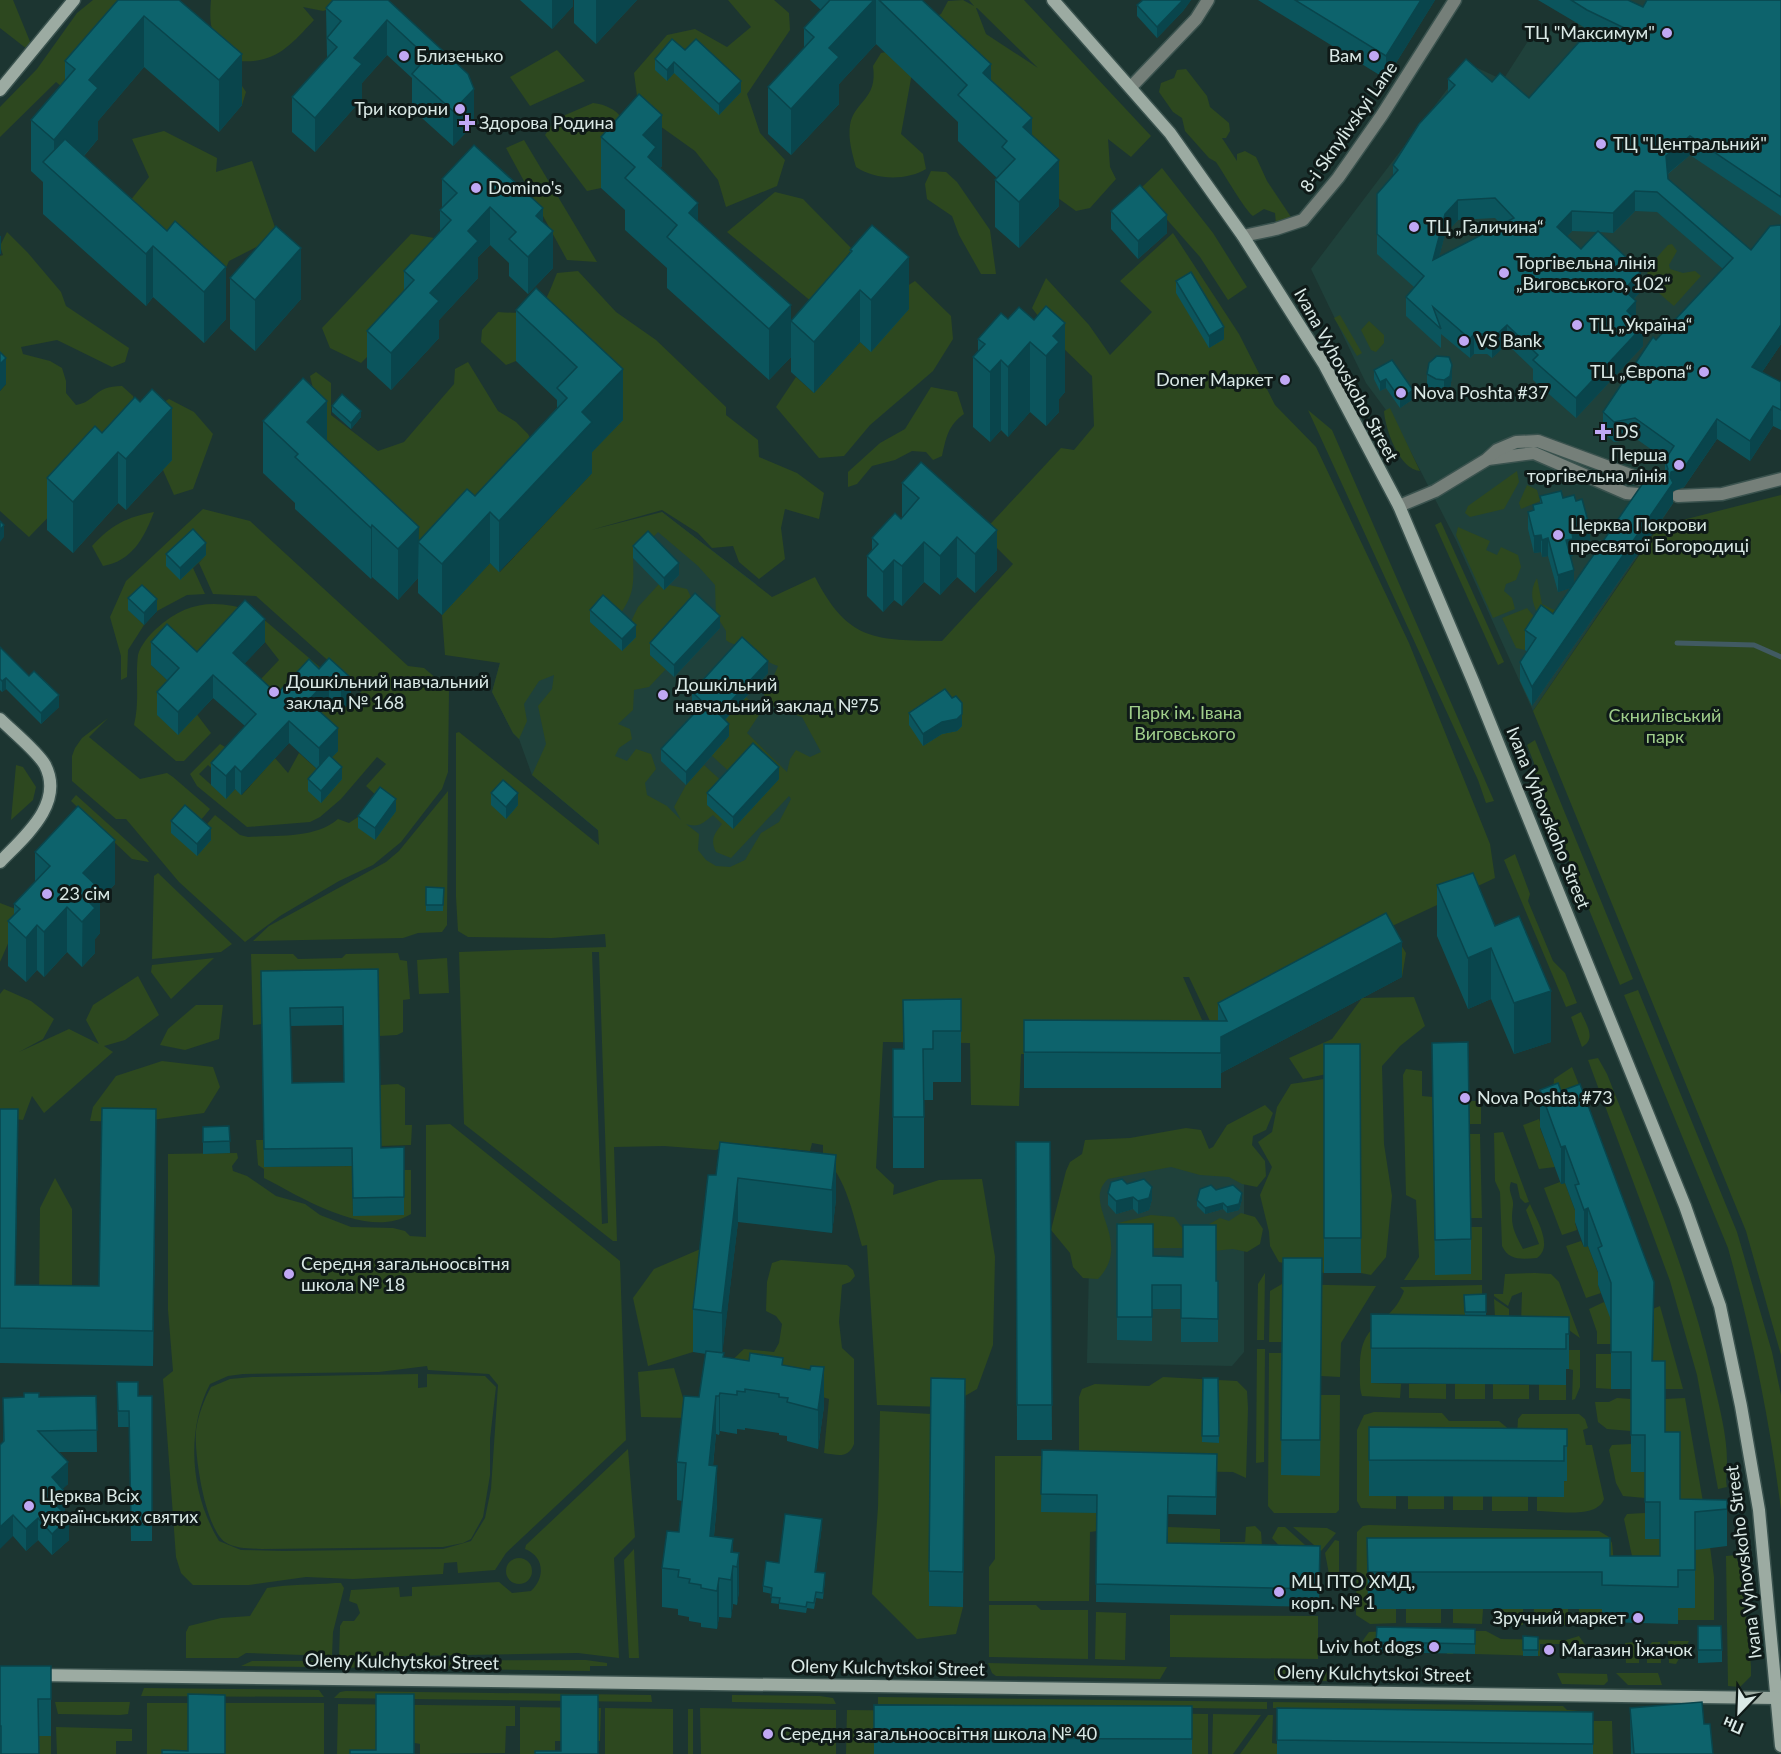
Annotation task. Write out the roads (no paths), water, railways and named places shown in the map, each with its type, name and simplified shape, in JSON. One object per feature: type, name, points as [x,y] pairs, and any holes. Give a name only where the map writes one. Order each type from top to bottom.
[{"type":"street","points":[[0,90],[74,0]]},
{"type":"street","name":"Ivana Vyhovskoho Street","points":[[1053,0],[1170,133],[1243,236],[1337,387],[1399,506],[1558,888],[1685,1206],[1720,1306],[1739,1395],[1759,1510],[1781,1746]]},
{"type":"street","points":[[1131,87],[1196,19],[1208,0]]},
{"type":"street","name":"8-i Sknylivskyi Lane","points":[[1243,236],[1303,220],[1338,178],[1382,115],[1455,0]]},
{"type":"street","points":[[1399,506],[1435,491],[1486,460],[1497,450],[1516,442],[1538,441],[1657,490],[1626,493],[1534,453],[1486,460]]},
{"type":"street","points":[[1678,496],[1722,494],[1781,479]]},
{"type":"street","points":[[0,719],[45,765],[51,790],[41,818],[0,862]]},
{"type":"street","name":"Oleny Kulchytskoi Street","points":[[23,1675],[1776,1698]]},
{"type":"waterway","points":[[1677,643],[1754,645],[1781,657]]},
{"type":"place","name":"ТЦ \"Максимум\"","points":[[1667,33]]},
{"type":"place","name":"Близенько","points":[[404,56]]},
{"type":"place","name":"Вам","points":[[1374,56]]},
{"type":"place","name":"Три корони","points":[[460,109]]},
{"type":"place","name":"Здорова Родина","points":[[467,123]]},
{"type":"place","name":"ТЦ \"Центральний\"","points":[[1601,144]]},
{"type":"place","name":"Domino's","points":[[476,188]]},
{"type":"place","name":"ТЦ „Галичина“","points":[[1414,227]]},
{"type":"place","name":"Торгівельна лінія „Виговського, 102“","points":[[1504,273]]},
{"type":"place","name":"ТЦ „Україна“","points":[[1577,325]]},
{"type":"place","name":"VS Bank","points":[[1464,341]]},
{"type":"place","name":"ТЦ „Європа“","points":[[1704,372]]},
{"type":"place","name":"Doner Маркет","points":[[1285,380]]},
{"type":"place","name":"Nova Poshta #37","points":[[1401,393]]},
{"type":"place","name":"DS","points":[[1603,432]]},
{"type":"place","name":"Перша торгівельна лінія","points":[[1679,465]]},
{"type":"place","name":"Церква Покрови пресвятої Богородиці","points":[[1558,535]]},
{"type":"place","name":"Дошкільний навчальний заклад № 168","points":[[274,692]]},
{"type":"place","name":"Дошкільний навчальний заклад №75","points":[[663,695]]},
{"type":"place","name":"23 сім","points":[[47,894]]},
{"type":"place","name":"Nova Poshta #73","points":[[1465,1098]]},
{"type":"place","name":"Середня загальноосвітня школа № 18","points":[[289,1274]]},
{"type":"place","name":"Церква Всіх українських святих","points":[[29,1506]]},
{"type":"place","name":"МЦ ПТО ХМД, корп. № 1","points":[[1279,1592]]},
{"type":"place","name":"Зручний маркет","points":[[1638,1618]]},
{"type":"place","name":"Lviv hot dogs","points":[[1434,1647]]},
{"type":"place","name":"Магазин Їжачок","points":[[1549,1650]]},
{"type":"place","name":"Середня загальноосвітня школа № 40","points":[[768,1734]]},
{"type":"park label","name":"Парк ім. Івана Виговського","points":[[1185,723]]},
{"type":"park label","name":"Скнилівський парк","points":[[1665,726]]}]
